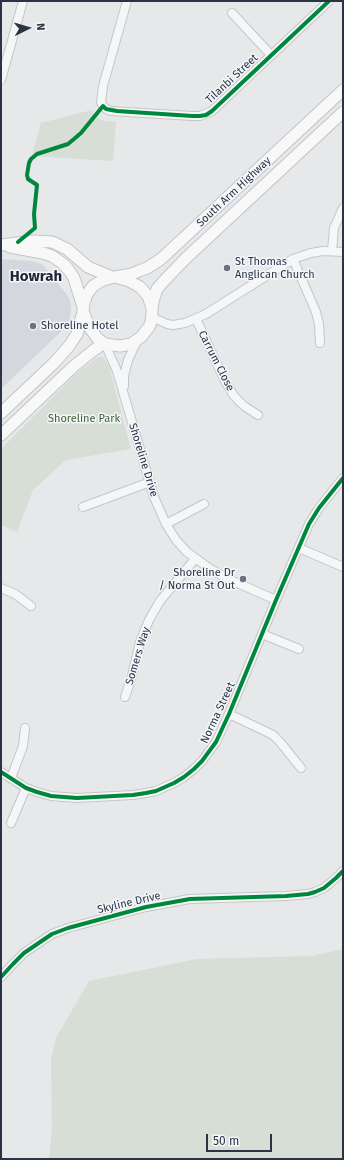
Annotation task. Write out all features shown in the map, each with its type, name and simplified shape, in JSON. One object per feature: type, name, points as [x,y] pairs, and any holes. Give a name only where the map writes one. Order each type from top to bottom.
[{"type":"main road","name":"South Arm Highway","points":[[114,277],[139,272],[161,259],[343,90]]},
{"type":"main road","name":"South Arm Highway","points":[[152,312],[157,289],[163,282],[185,259],[343,112]]},
{"type":"main road","points":[[34,241],[52,242],[67,249],[88,266],[114,277],[129,281],[140,287],[148,296],[152,312],[151,322],[146,332],[137,341],[131,344],[120,346],[104,344],[92,333],[89,327],[74,278],[68,269],[58,260],[43,252],[1,245],[34,241]]},
{"type":"main road","points":[[1,413],[54,363],[69,346],[77,334],[85,298],[89,291],[97,284],[114,277]]},
{"type":"main road","points":[[1,435],[74,366],[104,344]]},
{"type":"street","points":[[1,80],[23,1]]},
{"type":"street","name":"Tilanbi Street","points":[[127,1],[101,96],[101,102],[106,109],[117,111],[192,116],[206,115],[212,111],[329,1]]},
{"type":"street","name":"Tilanbi Street","points":[[232,13],[271,55]]},
{"type":"street","points":[[332,251],[334,228],[343,208]]},
{"type":"street","points":[[152,312],[167,324],[179,325],[206,314],[293,259],[311,253],[332,251],[343,252]]},
{"type":"street","points":[[293,259],[316,312],[319,324],[320,343]]},
{"type":"street","name":"Carrum Close","points":[[196,319],[225,381],[234,396],[244,406],[258,415]]},
{"type":"street","name":"Shoreline Drive","points":[[124,394],[124,376],[128,360],[137,341]]},
{"type":"street","name":"Shoreline Drive","points":[[104,344],[115,367],[159,509],[176,540],[195,559],[209,568],[226,578],[276,600]]},
{"type":"street","name":"Norma Street","points":[[1,772],[26,788],[37,792],[51,796],[77,798],[133,795],[156,791],[184,777],[202,761],[216,742],[309,524],[319,508],[343,478]]},
{"type":"street","points":[[83,507],[150,482]]},
{"type":"street","points":[[166,524],[204,504]]},
{"type":"street","points":[[299,548],[343,567]]},
{"type":"street","name":"Somers Way","points":[[125,697],[132,676],[140,642],[149,620],[160,601],[195,559]]},
{"type":"street","points":[[1,588],[15,594],[31,606]]},
{"type":"street","points":[[262,634],[299,650]]},
{"type":"street","points":[[229,714],[273,735],[301,768]]},
{"type":"street","points":[[11,778],[23,746],[25,728]]},
{"type":"street","points":[[11,823],[26,788]]},
{"type":"street","name":"Skyline Drive","points":[[1,977],[24,953],[52,934],[68,928],[146,907],[190,900],[308,894],[324,888],[343,871]]},
{"type":"shaded area","points":[[1,259],[31,261],[42,264],[65,292],[70,300],[71,309],[69,324],[1,389]]},
{"type":"green space","points":[[92,110],[97,117],[103,121],[116,122],[113,161],[32,156],[41,123]]},
{"type":"green space","name":"Shoreline Park","points":[[98,357],[103,357],[109,366],[131,449],[66,460],[33,490],[17,532],[1,525],[1,449],[75,375]]},
{"type":"green space","points":[[343,949],[343,1159],[49,1159],[52,1130],[51,1060],[56,1038],[89,981],[197,959],[312,956]]},
{"type":"cycle path","points":[[18,242],[35,228],[34,214],[37,185],[28,179],[27,175],[29,163],[37,154],[68,144],[81,133],[103,106],[106,109],[117,111],[192,116],[206,115],[329,1]]},
{"type":"cycle path","points":[[1,772],[26,788],[37,792],[51,796],[77,798],[133,795],[156,791],[174,783],[194,769],[216,742],[309,524],[319,508],[343,478]]},
{"type":"cycle path","points":[[1,977],[24,953],[52,934],[68,928],[146,907],[190,899],[308,894],[324,888],[343,871]]},
{"type":"place","name":"St Thomas Anglican Church","points":[[227,268]]},
{"type":"place","name":"Shoreline Hotel","points":[[33,326]]},
{"type":"place","name":"Shoreline Dr / Norma St Out","points":[[243,579]]},
{"type":"district","name":"Howrah","points":[[36,277]]}]
